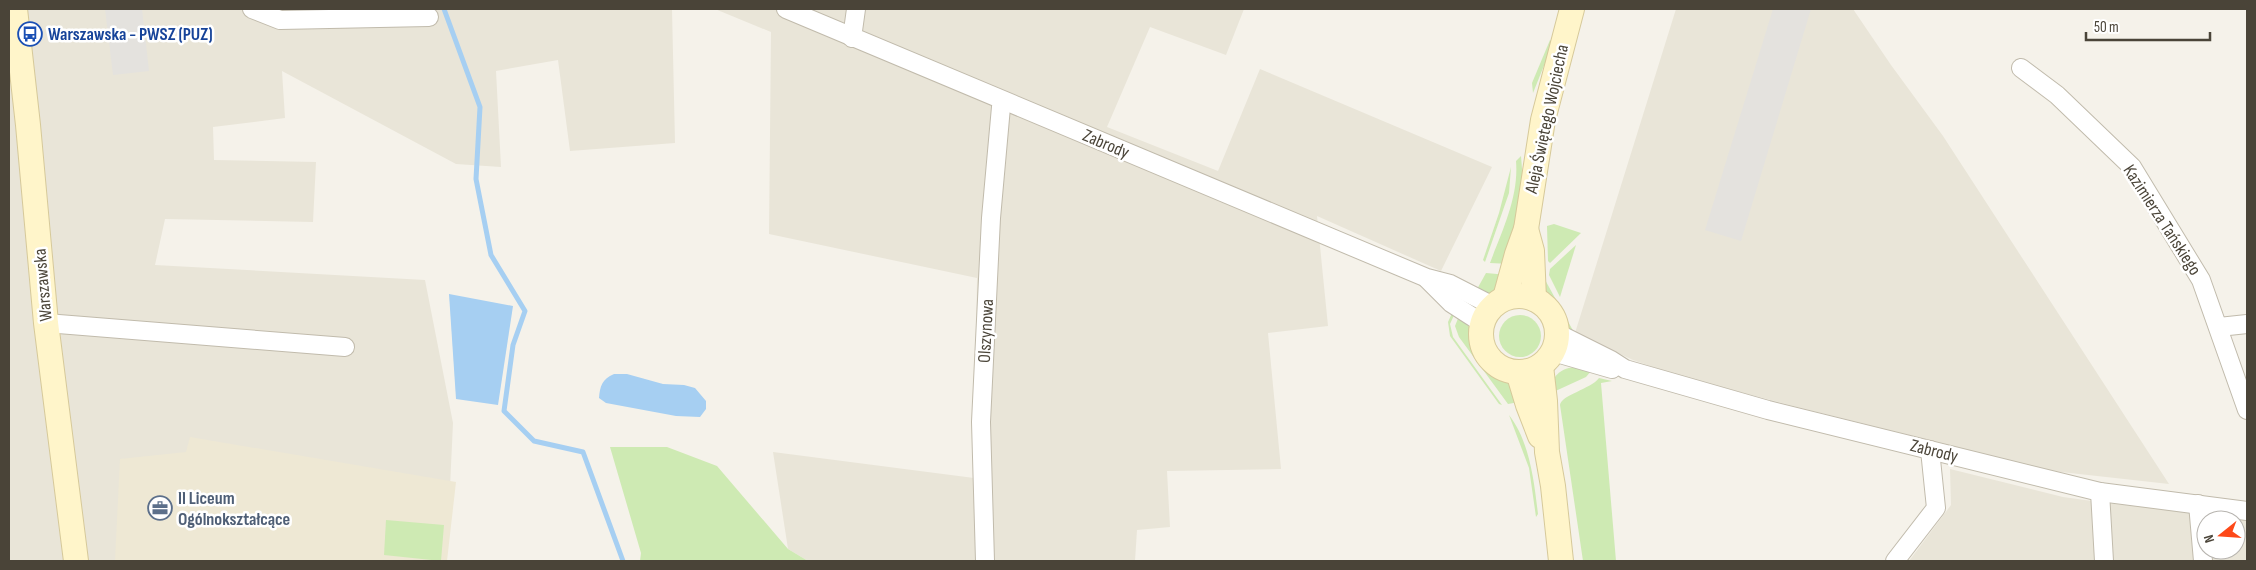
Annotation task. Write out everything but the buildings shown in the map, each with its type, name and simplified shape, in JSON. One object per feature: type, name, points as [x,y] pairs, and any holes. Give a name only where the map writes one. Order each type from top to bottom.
[{"type":"street","name":"Warszawska","points":[[15,9],[28,125],[46,323],[76,561]]},
{"type":"street","points":[[252,9],[280,20],[429,17]]},
{"type":"street","name":"Zabrody","points":[[786,9],[1426,278],[1451,303],[1494,309]]},
{"type":"street","points":[[852,38],[856,9]]},
{"type":"street","name":"Aleja Świętego Wojciecha","points":[[1494,309],[1526,229],[1543,120],[1572,9]]},
{"type":"street","name":"Kazimierza Tańskiego","points":[[2021,68],[2057,94],[2132,167],[2201,280],[2219,326],[2247,410]]},
{"type":"street","name":"Olszynowa","points":[[985,561],[981,422],[991,218],[1004,101]]},
{"type":"street","name":"Aleja Świętego Wojciecha","points":[[1526,229],[1532,251],[1534,299]]},
{"type":"street","points":[[1550,350],[1526,372],[1518,372],[1496,365],[1488,356],[1482,340],[1494,309],[1525,296],[1534,299],[1551,313],[1550,350],[1545,401],[1547,452],[1553,486],[1561,561]]},
{"type":"street","points":[[46,323],[345,347]]},
{"type":"street","points":[[2219,326],[2247,324]]},
{"type":"street","name":"Zabrody","points":[[1550,350],[1598,366],[1625,369],[1768,410],[2100,492],[2247,511]]},
{"type":"street","points":[[1518,372],[1528,405],[1547,452]]},
{"type":"street","points":[[1895,561],[1936,508],[1930,450]]},
{"type":"street","points":[[2100,492],[2104,561]]},
{"type":"street","points":[[2198,504],[2203,561]]},
{"type":"shaded area","points":[[9,9],[672,9],[675,143],[570,151],[558,60],[496,71],[501,167],[456,164],[282,71],[285,118],[213,127],[214,160],[316,162],[313,222],[165,219],[155,265],[425,280],[453,423],[450,487],[345,561],[9,561]]},
{"type":"shaded area","points":[[105,9],[142,9],[149,71],[113,75]]},
{"type":"shaded area","points":[[715,9],[1244,9],[1226,55],[1150,27],[1107,127],[1218,171],[1260,69],[1492,167],[1441,271],[1317,216],[1328,326],[1268,333],[1281,469],[1167,471],[1170,527],[1137,530],[1135,561],[808,561],[788,549],[773,452],[974,478],[977,278],[769,234],[771,32]]},
{"type":"shaded area","points":[[1676,9],[1853,9],[1943,136],[2169,484],[2052,471],[1793,406],[1679,376],[1633,360],[1575,333]]},
{"type":"shaded area","points":[[1773,9],[1811,9],[1741,241],[1705,230]]},
{"type":"shaded area","points":[[190,437],[456,482],[447,561],[115,561],[120,459],[186,452]]},
{"type":"shaded area","points":[[1950,469],[2063,497],[2196,511],[2196,560],[2246,560],[2247,516],[2247,561],[1909,561],[1951,505]]},
{"type":"green space","points":[[1550,40],[1553,43],[1533,93],[1532,83]]},
{"type":"green space","points":[[1521,156],[1523,181],[1510,264],[1490,263],[1509,213],[1515,188],[1516,161]]},
{"type":"green space","points":[[1511,167],[1509,193],[1485,262],[1483,260],[1499,213]]},
{"type":"green space","points":[[1554,224],[1581,233],[1550,263],[1548,261],[1547,226]]},
{"type":"green space","points":[[1576,245],[1560,297],[1549,275],[1550,269]]},
{"type":"green space","points":[[1486,273],[1508,275],[1495,292],[1486,294],[1476,291]]},
{"type":"green space","points":[[1544,278],[1576,336],[1566,330],[1556,311],[1543,295]]},
{"type":"green space","points":[[1453,311],[1455,313],[1450,324],[1453,337],[1502,405],[1499,404],[1450,336],[1448,322]]},
{"type":"green space","points":[[1524,315],[1532,318],[1538,324],[1541,336],[1538,348],[1532,354],[1516,357],[1508,354],[1502,348],[1499,332],[1502,324],[1508,318]]},
{"type":"green space","points":[[1459,316],[1471,329],[1480,358],[1489,369],[1510,385],[1519,402],[1508,404],[1459,337],[1455,326]]},
{"type":"green space","points":[[1575,367],[1591,371],[1586,377],[1549,394],[1556,375],[1564,370]]},
{"type":"green space","points":[[1599,378],[1612,381],[1601,383],[1616,561],[1583,561],[1560,405],[1565,398]]},
{"type":"green space","points":[[1509,415],[1522,437],[1530,462],[1538,514],[1536,517],[1529,468]]},
{"type":"green space","points":[[610,447],[667,447],[717,466],[788,549],[808,561],[640,561],[641,553]]},
{"type":"green space","points":[[386,520],[444,525],[441,561],[384,555]]},
{"type":"water","points":[[449,294],[513,306],[498,405],[456,399]]},
{"type":"water","points":[[614,374],[627,374],[663,384],[684,385],[695,388],[706,401],[706,409],[700,417],[676,416],[606,403],[599,398],[601,386],[607,378]]},
{"type":"waterway","points":[[444,9],[480,107],[476,179],[491,255],[525,311],[513,345],[504,411],[534,441],[583,452],[623,561]]},
{"type":"place","name":"Warszawska - PWSZ (PUZ)","points":[[30,34]]},
{"type":"place","name":"II Liceum Ogólnokształcące","points":[[160,508]]}]
